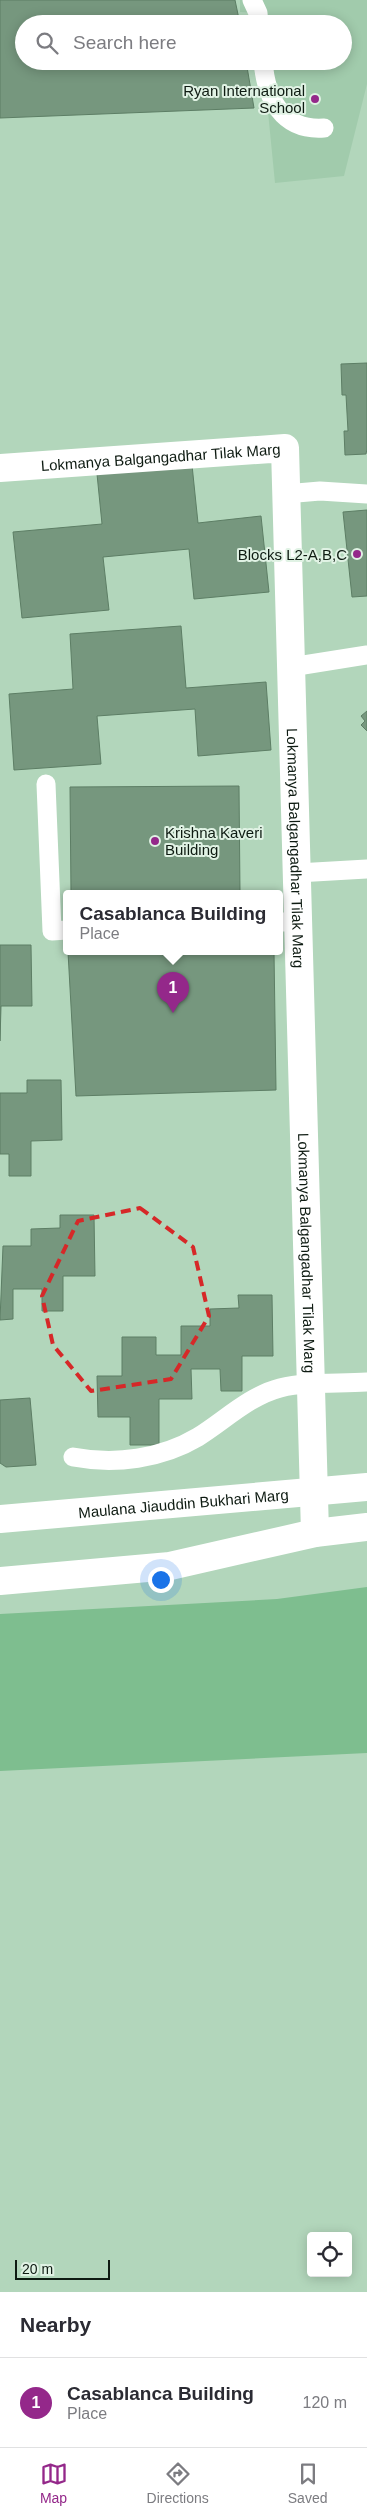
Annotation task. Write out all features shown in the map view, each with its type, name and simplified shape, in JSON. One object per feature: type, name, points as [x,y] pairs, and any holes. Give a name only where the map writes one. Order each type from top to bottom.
[{"type":"street","name":"Lokmanya Balgangadhar Tilak Marg","points":[[0,468],[284,448],[297,873],[289,922],[311,1385],[315,1534]]},
{"type":"street","name":"Maulana Jiauddin Bukhari Marg","points":[[0,1518],[367,1487]]},
{"type":"street","points":[[0,1581],[170,1566],[315,1534],[367,1528]]},
{"type":"lane","points":[[252,0],[258,15]]},
{"type":"lane","points":[[264,70],[265,84],[272,99],[294,125],[310,129],[324,128]]},
{"type":"lane","points":[[285,494],[320,491],[367,494]]},
{"type":"lane","points":[[291,667],[367,656]]},
{"type":"lane","points":[[46,784],[52,931],[63,930]]},
{"type":"lane","points":[[297,873],[367,869]]},
{"type":"lane","points":[[73,1457],[94,1461],[136,1459],[164,1452],[198,1437],[220,1420],[279,1388],[367,1382]]},
{"type":"highlighted area","points":[[140,1208],[193,1247],[209,1316],[171,1379],[91,1391],[53,1345],[42,1296],[78,1221]]},
{"type":"shaded area","name":"Ryan International School","points":[[240,0],[367,0],[367,84],[344,176],[275,183],[264,70],[352,70],[352,15],[258,15],[258,13],[240,12]]},
{"type":"shaded area","points":[[367,1587],[367,1753],[0,1771],[0,1614],[277,1599]]},
{"type":"building","points":[[0,0],[235,0],[238,15],[15,15],[15,70],[248,70],[254,108],[0,118]]},
{"type":"building","points":[[367,363],[366,454],[345,455],[344,431],[348,431],[346,395],[342,395],[341,364]]},
{"type":"building","points":[[192,465],[198,523],[261,516],[269,592],[194,599],[189,549],[103,557],[109,610],[22,618],[13,532],[102,524],[97,474]]},
{"type":"building","name":"Blocks L2-A,B,C","points":[[367,510],[367,596],[352,597],[343,512]]},
{"type":"building","points":[[181,626],[186,688],[266,682],[271,750],[198,756],[195,709],[97,716],[101,764],[14,770],[9,694],[73,689],[70,634]]},
{"type":"building","points":[[367,711],[367,731],[361,725],[365,721],[361,716]]},
{"type":"building","name":"Krishna Kaveri Building","points":[[239,786],[240,890],[71,890],[70,787]]},
{"type":"building","points":[[0,945],[31,945],[32,1006],[1,1006],[0,1041]]},
{"type":"building","points":[[68,955],[274,955],[276,1090],[76,1096]]},
{"type":"building","points":[[27,1080],[61,1080],[62,1140],[31,1141],[31,1176],[9,1176],[9,1154],[0,1154],[0,1093],[27,1093]]},
{"type":"building","points":[[60,1215],[94,1215],[95,1276],[63,1276],[63,1311],[42,1311],[42,1289],[13,1289],[13,1319],[0,1320],[3,1246],[31,1246],[31,1229],[60,1228]]},
{"type":"building","points":[[238,1295],[272,1295],[273,1356],[242,1356],[242,1391],[221,1391],[220,1369],[191,1369],[192,1399],[159,1399],[159,1445],[130,1445],[130,1417],[98,1417],[97,1376],[122,1376],[122,1337],[156,1337],[156,1355],[181,1355],[181,1326],[210,1326],[210,1309],[239,1308]]},
{"type":"building","points":[[30,1398],[36,1465],[6,1467],[0,1463],[0,1400]]},
{"type":"place","name":"Ryan International School","points":[[315,99]]},
{"type":"place","name":"Blocks L2-A,B,C","points":[[357,554]]},
{"type":"place","name":"Krishna Kaveri Building","points":[[155,841]]},
{"type":"place","name":"Casablanca Building","points":[[173,1013]]}]
